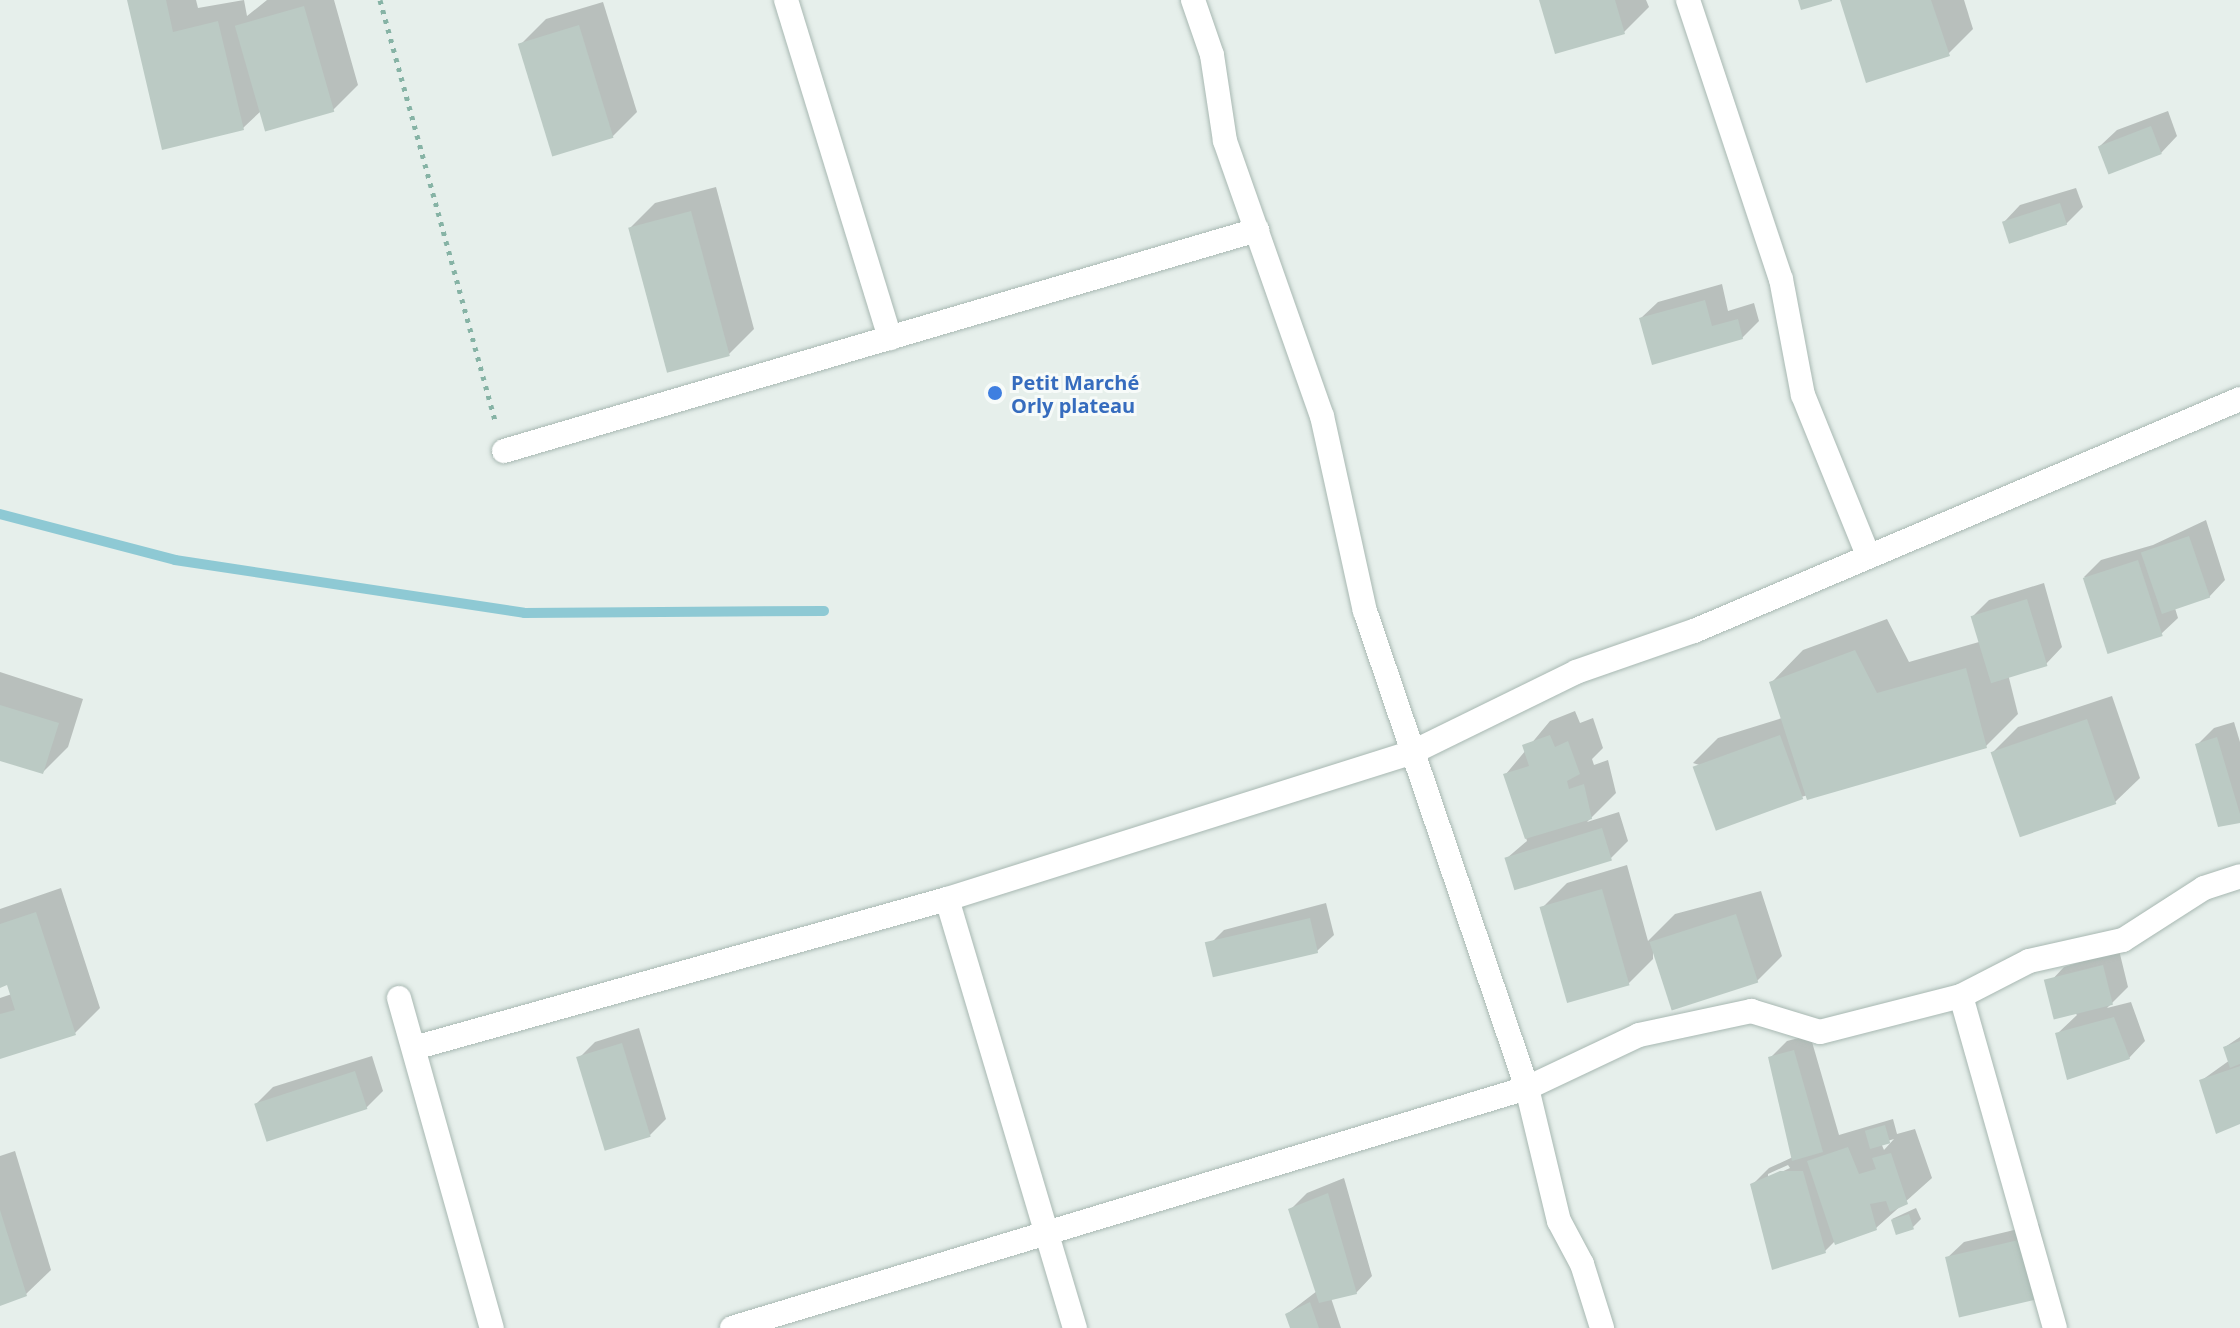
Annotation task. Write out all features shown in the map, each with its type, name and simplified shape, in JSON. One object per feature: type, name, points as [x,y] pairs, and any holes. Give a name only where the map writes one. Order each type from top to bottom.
[{"type":"street","points":[[786,0],[890,338]]},
{"type":"street","points":[[1193,0],[1212,55],[1225,141],[1322,416],[1365,611],[1527,1088],[1559,1221],[1582,1264],[1602,1328]]},
{"type":"street","points":[[1688,0],[1781,279],[1803,395],[1868,555]]},
{"type":"street","points":[[504,451],[1257,230]]},
{"type":"street","points":[[414,1048],[947,899],[1411,753],[1576,672],[1694,631],[2240,399]]},
{"type":"street","points":[[732,1328],[1527,1088],[1639,1035],[1751,1011],[1820,1032],[1961,996],[2029,961],[2123,940],[2204,888],[2240,876]]},
{"type":"street","points":[[947,899],[1075,1328]]},
{"type":"street","points":[[1961,996],[2055,1328]]},
{"type":"street","points":[[399,998],[492,1328]]},
{"type":"path","points":[[380,0],[504,451]]},
{"type":"building","points":[[127,0],[166,0],[173,32],[218,21],[244,130],[162,150]]},
{"type":"building","points":[[1539,0],[1615,0],[1625,34],[1555,54]]},
{"type":"building","points":[[1798,0],[1832,0],[1832,1],[1801,10]]},
{"type":"building","points":[[1840,0],[1931,0],[1950,56],[1866,83]]},
{"type":"building","points":[[304,6],[334,112],[265,132],[235,26]]},
{"type":"building","points":[[579,25],[613,138],[552,157],[518,44]]},
{"type":"building","points":[[2151,126],[2162,154],[2109,174],[2098,146]]},
{"type":"building","points":[[2060,203],[2067,225],[2009,244],[2002,222]]},
{"type":"building","points":[[691,211],[730,356],[667,373],[628,228]]},
{"type":"building","points":[[1705,300],[1712,326],[1738,319],[1743,339],[1652,365],[1639,318]]},
{"type":"building","points":[[2189,536],[2210,597],[2162,614],[2141,553]]},
{"type":"building","points":[[2138,560],[2163,636],[2108,654],[2083,578]]},
{"type":"building","points":[[2027,599],[2047,666],[1991,683],[1971,616]]},
{"type":"building","points":[[1855,650],[1877,693],[1966,668],[1987,748],[1807,800],[1769,682]]},
{"type":"building","points":[[0,705],[59,723],[43,774],[0,761]]},
{"type":"building","points":[[2087,719],[2116,804],[2020,837],[1991,752]]},
{"type":"building","points":[[1550,735],[1555,747],[1568,741],[1580,774],[1567,781],[1569,789],[1584,784],[1592,819],[1525,839],[1503,774],[1529,766],[1522,745]]},
{"type":"building","points":[[1780,735],[1803,799],[1716,831],[1693,767]]},
{"type":"building","points":[[2217,737],[2240,814],[2240,823],[2218,827],[2195,744]]},
{"type":"building","points":[[1602,828],[1612,861],[1514,890],[1504,858]]},
{"type":"building","points":[[1602,889],[1630,985],[1567,1003],[1540,907]]},
{"type":"building","points":[[36,912],[76,1035],[0,1059],[0,1014],[15,1010],[7,985],[0,988],[0,924]]},
{"type":"building","points":[[1736,914],[1758,982],[1672,1011],[1649,942]]},
{"type":"building","points":[[1310,918],[1318,953],[1213,977],[1205,942]]},
{"type":"building","points":[[2103,965],[2113,1005],[2054,1020],[2044,980]]},
{"type":"building","points":[[2114,1017],[2130,1059],[2067,1080],[2055,1033]]},
{"type":"building","points":[[2240,1041],[2240,1064],[2230,1068],[2223,1047]]},
{"type":"building","points":[[622,1043],[651,1137],[605,1151],[576,1057]]},
{"type":"building","points":[[1794,1050],[1823,1152],[1792,1161],[1768,1057]]},
{"type":"building","points":[[2240,1066],[2240,1124],[2216,1134],[2199,1080]]},
{"type":"building","points":[[355,1071],[367,1109],[267,1142],[254,1104]]},
{"type":"building","points":[[1885,1125],[1890,1143],[1870,1149],[1865,1131]]},
{"type":"building","points":[[1848,1147],[1859,1174],[1876,1169],[1872,1158],[1891,1153],[1908,1204],[1890,1212],[1886,1201],[1870,1204],[1877,1230],[1835,1245],[1807,1161]]},
{"type":"building","points":[[1780,1171],[1803,1171],[1826,1253],[1772,1270],[1750,1184]]},
{"type":"building","points":[[1328,1193],[1357,1294],[1319,1303],[1288,1209]]},
{"type":"building","points":[[0,1210],[27,1296],[0,1306]]},
{"type":"building","points":[[1909,1214],[1914,1229],[1896,1235],[1891,1220]]},
{"type":"building","points":[[2023,1239],[2037,1299],[1959,1317],[1945,1257]]},
{"type":"building","points":[[1310,1302],[1319,1328],[1290,1328],[1285,1314]]},
{"type":"waterway","points":[[0,514],[175,560],[524,613],[824,611]]},
{"type":"place","name":"Petit Marché Orly plateau","points":[[995,393]]}]
